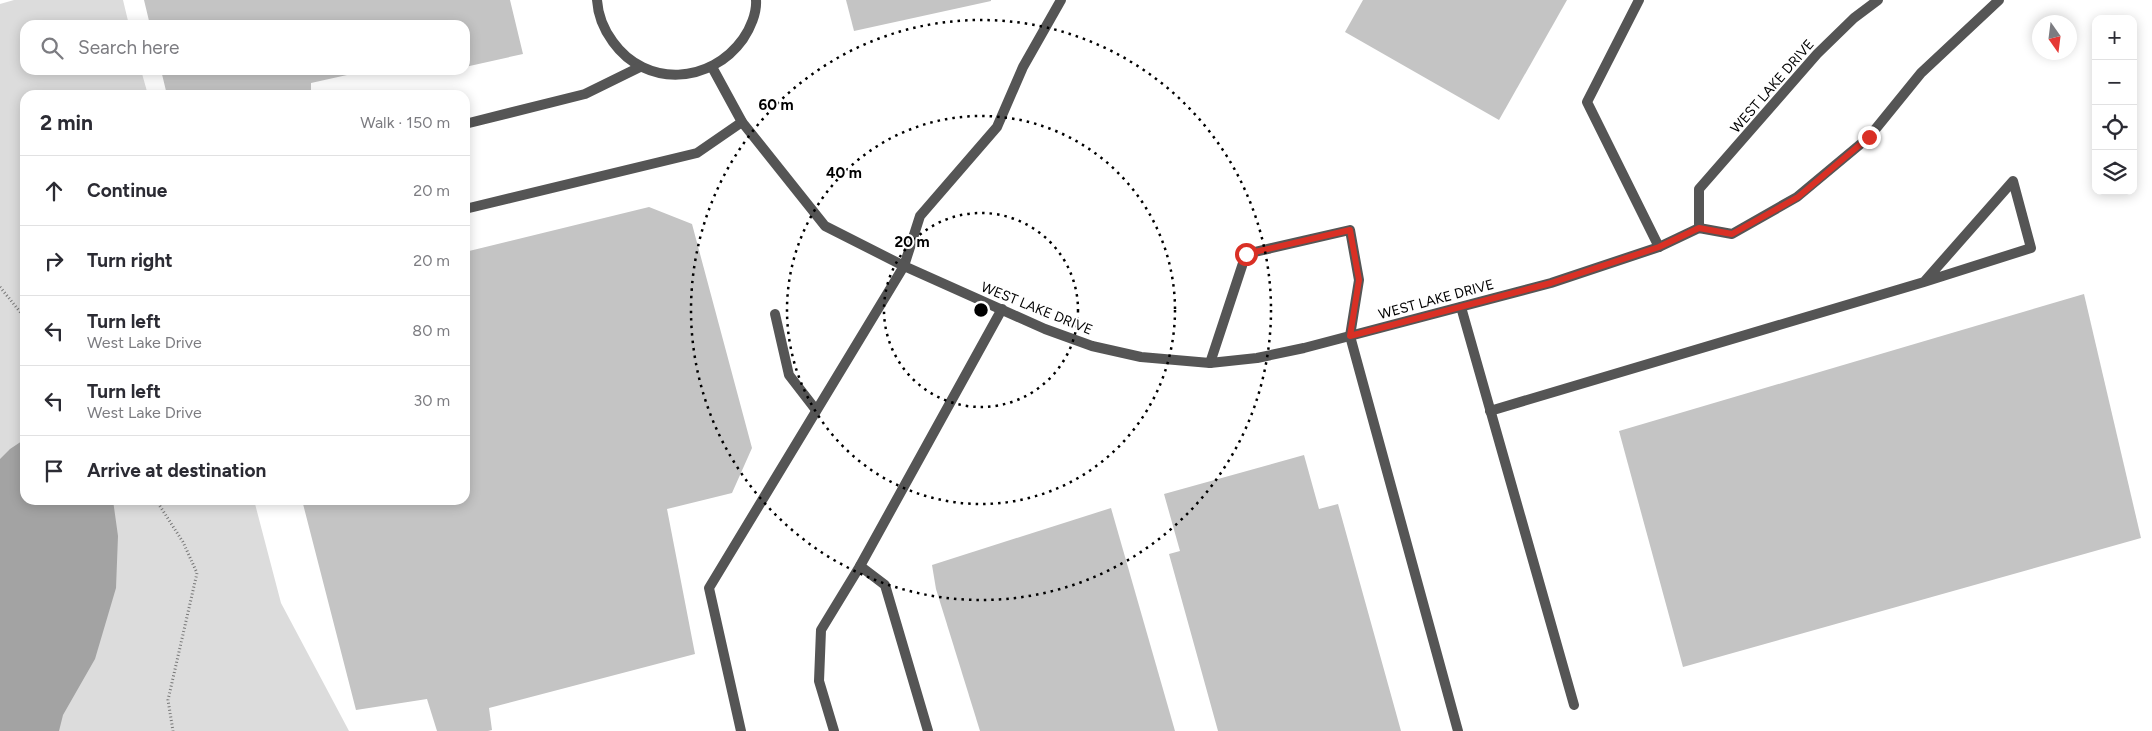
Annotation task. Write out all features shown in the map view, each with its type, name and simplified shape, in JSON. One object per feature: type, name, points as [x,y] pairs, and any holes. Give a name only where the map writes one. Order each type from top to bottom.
[{"type":"street","points":[[597,0],[598,10],[606,33],[620,52],[640,67],[664,74],[688,75],[712,67],[734,52],[749,30],[756,0]]},
{"type":"street","points":[[741,731],[709,588],[904,266],[920,216],[997,127],[1023,66],[1061,0]]},
{"type":"street","points":[[1639,0],[1587,102],[1659,247]]},
{"type":"street","name":"WEST LAKE DRIVE","points":[[712,67],[742,122],[825,226],[904,266],[1045,328],[1092,346],[1141,357],[1210,363],[1257,358],[1350,336],[1551,283],[1659,247],[1699,228],[1699,189],[1817,54],[1854,18],[1878,0]]},
{"type":"street","points":[[1699,228],[1732,234],[1798,197],[1869,137],[1921,73],[1999,0]]},
{"type":"street","points":[[470,123],[585,94],[640,67]]},
{"type":"street","points":[[470,208],[697,153],[742,122]]},
{"type":"street","points":[[1490,411],[1924,282],[2031,248],[2013,182],[1924,282]]},
{"type":"street","points":[[1210,363],[1246,254],[1350,230],[1359,280],[1350,336],[1458,731]]},
{"type":"street","points":[[1461,307],[1574,705]]},
{"type":"street","points":[[834,731],[820,681],[821,630],[860,566],[1002,309]]},
{"type":"street","points":[[776,314],[789,375],[816,410]]},
{"type":"street","points":[[860,566],[885,585],[928,731]]},
{"type":"path","points":[[0,287],[20,312]]},
{"type":"path","points":[[159,505],[183,542],[197,573],[168,700],[173,731]]},
{"type":"shaded area","points":[[14,0],[123,0],[128,20],[20,20],[20,75],[142,75],[147,90],[20,90],[20,505],[255,505],[281,603],[349,731],[0,731],[0,4]]},
{"type":"shaded area","points":[[20,442],[20,505],[114,505],[118,536],[116,588],[95,659],[63,715],[59,731],[0,731],[0,459]]},
{"type":"building","points":[[144,0],[510,0],[523,54],[470,66],[470,20],[149,20]]},
{"type":"building","points":[[846,0],[991,0],[991,1],[854,31]]},
{"type":"building","points":[[1363,0],[1567,0],[1499,120],[1345,32]]},
{"type":"building","points":[[162,75],[347,75],[311,83],[311,90],[166,90]]},
{"type":"building","points":[[649,207],[692,224],[752,448],[732,493],[667,509],[695,654],[489,708],[492,730],[437,731],[427,699],[356,710],[303,505],[470,505],[470,251]]},
{"type":"building","points":[[2084,294],[2141,538],[1683,667],[1619,431]]},
{"type":"building","points":[[1304,455],[1319,509],[1338,504],[1401,731],[1218,731],[1169,554],[1180,551],[1164,494]]},
{"type":"building","points":[[1111,508],[1175,731],[980,731],[936,589],[932,565]]},
{"type":"route","points":[[1246,254],[1350,230],[1359,280],[1350,336],[1551,283],[1659,247],[1699,228],[1732,234],[1798,197],[1869,137]]}]
